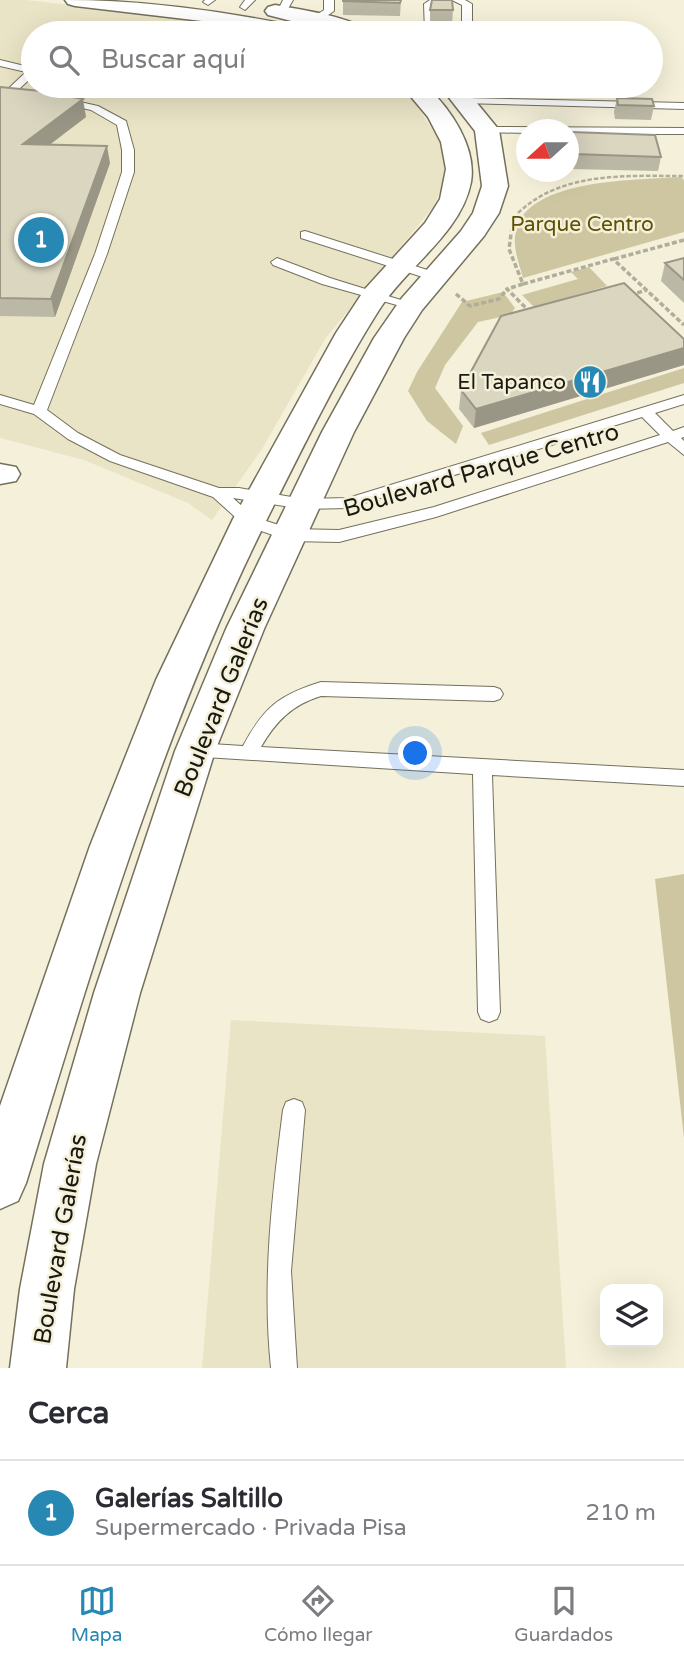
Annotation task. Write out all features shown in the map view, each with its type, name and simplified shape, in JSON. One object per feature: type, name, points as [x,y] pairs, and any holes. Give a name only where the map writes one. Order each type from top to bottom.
[{"type":"street","points":[[75,0],[255,21]]},
{"type":"street","points":[[202,1],[285,6],[301,21]]},
{"type":"street","name":"Boulevard Galerías","points":[[38,1368],[47,1289],[70,1164],[117,993],[195,751],[245,629],[338,432],[389,338],[400,266],[432,232],[451,202],[458,180],[455,150],[435,109],[443,98]]},
{"type":"street","name":"Boulevard Galerías","points":[[0,1183],[108,853],[147,748],[216,589],[256,508],[334,363],[393,300],[436,276],[471,236],[486,213],[495,186],[445,98]]},
{"type":"street","points":[[432,232],[451,240],[471,236]]},
{"type":"lane","points":[[316,21],[329,11],[329,0]]},
{"type":"lane","points":[[430,21],[429,4],[436,0]]},
{"type":"lane","points":[[457,0],[467,4],[467,21]]},
{"type":"lane","points":[[0,63],[21,68]]},
{"type":"lane","points":[[21,82],[13,89],[13,93],[21,96]]},
{"type":"lane","points":[[31,98],[80,103],[116,118],[125,130],[128,165],[101,254],[39,411]]},
{"type":"lane","points":[[450,98],[516,120]]},
{"type":"lane","points":[[475,98],[684,106]]},
{"type":"lane","points":[[536,102],[539,119]]},
{"type":"lane","points":[[579,130],[684,131]]},
{"type":"lane","points":[[305,235],[436,276]]},
{"type":"lane","points":[[277,262],[326,281],[393,300]]},
{"type":"lane","points":[[0,399],[39,411],[73,436],[115,458],[256,508]]},
{"type":"lane","name":"Boulevard Parque Centro","points":[[256,508],[297,519],[326,505],[358,500],[646,412],[680,405]]},
{"type":"lane","points":[[646,412],[678,434],[684,450]]},
{"type":"lane","name":"Boulevard Parque Centro","points":[[256,508],[297,519],[340,536],[436,512],[678,434]]},
{"type":"lane","points":[[218,493],[256,508]]},
{"type":"lane","points":[[248,754],[264,721],[274,710],[300,695],[321,689],[494,694]]},
{"type":"lane","points":[[195,751],[684,778]]},
{"type":"lane","points":[[482,768],[489,1012]]},
{"type":"lane","points":[[284,1368],[280,1338],[280,1226],[294,1110]]},
{"type":"path","points":[[523,284],[511,263],[510,234],[519,210],[535,198],[547,191],[598,178],[684,176]]},
{"type":"path","points":[[470,306],[499,299],[507,289],[523,284],[684,240]]},
{"type":"path","points":[[613,259],[684,325]]},
{"type":"path","points":[[507,289],[537,319]]},
{"type":"path","points":[[622,297],[647,290]]},
{"type":"shaded area","points":[[0,0],[25,0],[206,21],[21,21],[21,98],[412,99],[440,141],[445,166],[441,189],[434,206],[325,339],[262,449],[212,520],[188,503],[84,460],[0,438]]},
{"type":"shaded area","points":[[231,1020],[545,1036],[566,1368],[202,1368]]},
{"type":"green space","name":"Parque Centro","points":[[681,177],[684,180],[684,232],[523,278],[515,249],[516,231],[525,214],[541,201],[562,191],[587,185]]},
{"type":"green space","name":"Parque Centro","points":[[589,267],[607,286],[534,307],[522,295],[578,279],[571,272]]},
{"type":"green space","name":"Parque Centro","points":[[503,292],[515,308],[510,315],[478,322],[445,365],[435,388],[463,426],[456,444],[427,421],[408,391],[417,372],[462,302]]},
{"type":"green space","points":[[684,368],[684,383],[489,445],[481,433]]},
{"type":"green space","points":[[684,874],[684,1138],[655,879]]},
{"type":"building","points":[[343,0],[401,0],[400,3]]},
{"type":"building","points":[[432,0],[452,0],[453,10],[430,10]]},
{"type":"building","points":[[0,87],[21,89],[21,98],[83,99],[23,144],[107,146],[51,299],[0,298]]},
{"type":"building","points":[[617,98],[652,99],[654,106],[618,105]]},
{"type":"building","points":[[579,132],[655,135],[661,157],[579,154]]},
{"type":"building","points":[[684,258],[684,280],[665,263]]},
{"type":"building","points":[[624,283],[684,339],[684,348],[476,409],[461,390],[501,316]]},
{"type":"place","name":"Galerías Saltillo","points":[[41,240]]},
{"type":"place","name":"El Tapanco","points":[[590,382]]}]
